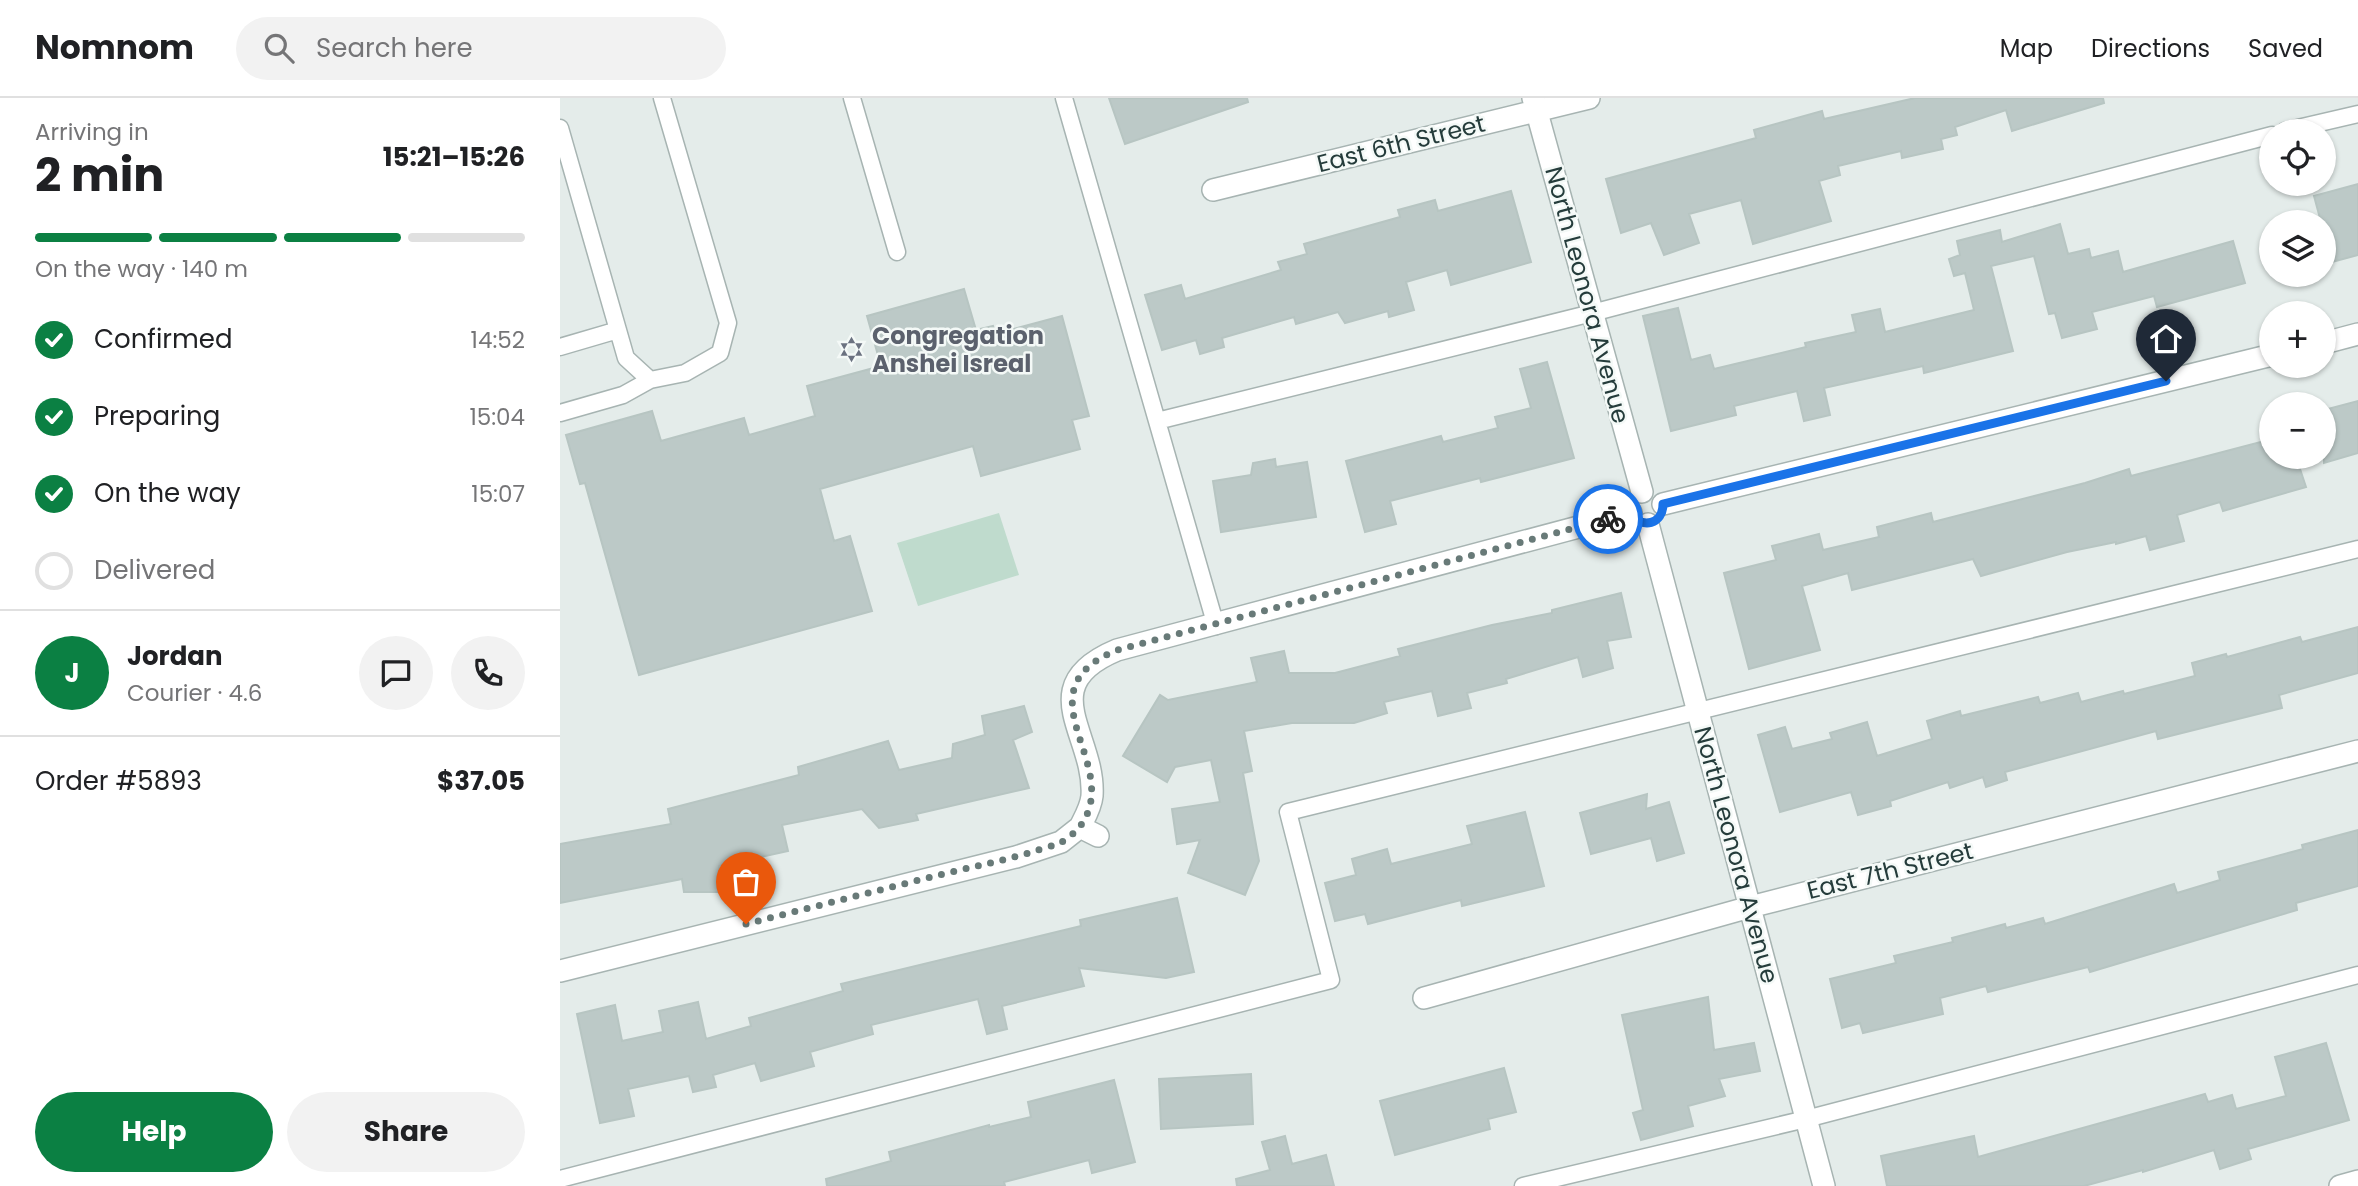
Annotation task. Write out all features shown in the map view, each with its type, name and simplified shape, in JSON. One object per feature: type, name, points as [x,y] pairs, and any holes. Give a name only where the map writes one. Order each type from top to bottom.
[{"type":"street","name":"East 6th Street","points":[[1213,190],[1535,105],[1589,98]]},
{"type":"street","name":"North Leonora Avenue","points":[[1535,105],[1642,492]]},
{"type":"street","points":[[2336,340],[2358,334]]},
{"type":"street","points":[[1663,504],[2259,358]]},
{"type":"street","points":[[560,971],[1016,857],[1089,831],[1092,796],[1090,775],[1072,705],[1079,676],[1095,659],[1117,650],[1640,519],[1654,523],[1662,515],[1663,504],[1657,495],[1642,492],[1630,503],[1640,519]]},
{"type":"street","name":"North Leonora Avenue","points":[[1640,519],[1698,710],[1824,1186]]},
{"type":"street","name":"East 7th Street","points":[[1424,998],[1750,907],[2358,751]]},
{"type":"street","points":[[2340,1186],[2358,1181]]},
{"type":"lane","points":[[560,413],[623,395],[650,380],[685,373],[720,353],[728,323],[662,98]]},
{"type":"lane","points":[[852,98],[898,252]]},
{"type":"lane","points":[[1064,98],[1216,626]]},
{"type":"lane","points":[[2336,119],[2358,114]]},
{"type":"lane","points":[[560,128],[626,358],[650,380]]},
{"type":"lane","points":[[1157,421],[1592,313],[2259,138]]},
{"type":"lane","points":[[560,347],[618,331]]},
{"type":"lane","points":[[560,1179],[1332,980],[1288,812],[2358,549]]},
{"type":"lane","points":[[1522,1186],[1806,1119],[2358,975]]},
{"type":"green space","points":[[999,513],[1019,575],[918,606],[897,543]]},
{"type":"building","points":[[1109,98],[1247,98],[1248,102],[1125,144]]},
{"type":"building","points":[[1915,98],[2103,98],[2104,103],[2012,131],[2006,110],[1955,127],[1957,135],[1941,139],[1943,149],[1902,158],[1901,151],[1838,166],[1840,175],[1819,181],[1831,221],[1753,244],[1741,200],[1689,214],[1699,243],[1664,255],[1651,223],[1621,233],[1606,179],[1756,138],[1754,130],[1822,111],[1824,119]]},
{"type":"building","points":[[2358,184],[2358,255],[2336,261],[2336,210],[2318,210],[2314,196],[2336,196],[2336,190]]},
{"type":"building","points":[[1511,191],[1531,262],[1451,285],[1447,270],[1406,282],[1414,310],[1389,317],[1388,311],[1345,323],[1338,312],[1296,324],[1294,317],[1222,338],[1224,347],[1200,354],[1196,340],[1162,350],[1145,295],[1181,285],[1185,299],[1281,270],[1278,262],[1307,254],[1304,244],[1400,217],[1398,210],[1435,200],[1438,211]]},
{"type":"building","points":[[2060,224],[2068,254],[2089,249],[2091,258],[2118,251],[2123,272],[2233,241],[2245,283],[2157,307],[2154,296],[2092,312],[2097,329],[2062,338],[2055,313],[2049,314],[2034,256],[1991,266],[2013,351],[1924,373],[1923,366],[1824,388],[1830,415],[1804,421],[1797,391],[1734,406],[1736,415],[1671,431],[1643,316],[1678,308],[1691,360],[1710,355],[1714,369],[1806,347],[1805,343],[1856,332],[1852,315],[1880,309],[1885,332],[1974,310],[1965,273],[1954,276],[1949,259],[1960,255],[1957,241],[2000,230],[2002,242]]},
{"type":"building","points":[[964,289],[976,330],[993,326],[995,334],[1062,316],[1089,416],[1072,420],[1080,449],[981,476],[973,446],[820,489],[834,541],[850,536],[872,611],[639,675],[585,483],[580,484],[566,435],[652,411],[661,441],[744,418],[749,435],[815,416],[807,386],[881,366],[867,316]]},
{"type":"building","points":[[1547,362],[1574,458],[1481,482],[1480,478],[1390,501],[1396,524],[1365,532],[1346,461],[1441,436],[1443,442],[1498,428],[1495,417],[1531,408],[1520,369]]},
{"type":"building","points":[[2358,401],[2358,453],[2336,459],[2336,407]]},
{"type":"building","points":[[2259,442],[2259,469],[2300,469],[2306,487],[2223,511],[2220,502],[2177,515],[2184,541],[2150,550],[2146,536],[2067,552],[1981,576],[1973,559],[1852,590],[1848,573],[1802,586],[1820,650],[1749,669],[1724,573],[1776,560],[1772,546],[1819,534],[1823,550],[1879,537],[1877,527],[1931,513],[1933,522],[2129,469],[2131,476]]},
{"type":"building","points":[[1275,459],[1276,467],[1307,462],[1316,517],[1221,532],[1213,481],[1251,475],[1253,463]]},
{"type":"building","points":[[1621,593],[1631,637],[1607,641],[1613,668],[1583,677],[1578,657],[1506,679],[1507,683],[1467,693],[1471,708],[1438,716],[1432,691],[1384,702],[1387,713],[1354,723],[1292,723],[1244,731],[1252,771],[1243,773],[1259,861],[1245,895],[1188,873],[1200,840],[1177,844],[1172,809],[1220,802],[1211,760],[1175,767],[1167,782],[1123,756],[1160,695],[1168,700],[1257,682],[1251,658],[1284,651],[1289,673],[1335,673],[1400,656],[1398,649],[1552,613],[1552,610]]},
{"type":"building","points":[[2358,627],[2358,673],[2279,695],[2282,708],[2158,739],[2156,731],[2005,772],[2007,780],[1986,787],[1983,777],[1950,788],[1948,782],[1890,801],[1891,806],[1858,815],[1851,792],[1780,812],[1758,735],[1785,727],[1792,749],[1832,739],[1830,733],[1867,722],[1877,756],[1932,739],[1927,721],[1960,711],[1961,716],[2038,697],[2040,703],[2078,693],[2081,702],[2123,691],[2124,694],[2195,676],[2192,663],[2226,654],[2227,657],[2300,637],[2302,642]]},
{"type":"building","points":[[1024,706],[1032,732],[1013,740],[1029,788],[916,814],[918,820],[879,828],[862,809],[782,825],[788,851],[719,866],[720,892],[684,892],[682,879],[560,903],[560,844],[671,824],[668,809],[799,775],[798,767],[888,741],[899,770],[952,758],[953,744],[985,735],[982,716]]},
{"type":"building","points":[[1647,794],[1646,809],[1669,802],[1684,853],[1657,861],[1651,838],[1591,854],[1580,813]]},
{"type":"building","points":[[1525,812],[1544,886],[1462,906],[1461,900],[1368,924],[1365,914],[1335,921],[1325,883],[1356,875],[1352,859],[1387,849],[1391,864],[1472,844],[1467,826]]},
{"type":"building","points":[[2358,830],[2358,886],[2296,903],[2297,910],[2090,972],[2088,967],[1988,992],[1986,986],[1940,998],[1943,1014],[1863,1033],[1860,1023],[1842,1028],[1830,979],[1896,963],[1894,956],[1953,942],[1952,938],[2005,924],[2006,928],[2043,918],[2045,924],[2174,884],[2177,893],[2220,880],[2218,872],[2303,849],[2302,845]]},
{"type":"building","points":[[1177,898],[1194,972],[1166,978],[1079,968],[1084,986],[1002,1006],[1007,1029],[987,1034],[978,999],[871,1025],[873,1034],[810,1052],[814,1066],[761,1081],[755,1063],[713,1075],[716,1087],[693,1092],[689,1076],[628,1089],[634,1116],[600,1123],[577,1014],[615,1005],[622,1041],[663,1032],[659,1011],[698,1002],[706,1039],[751,1026],[749,1018],[843,991],[841,984],[1081,926],[1080,920]]},
{"type":"building","points":[[1708,997],[1714,1050],[1754,1043],[1760,1071],[1719,1079],[1725,1096],[1688,1106],[1693,1126],[1641,1140],[1633,1113],[1643,1110],[1622,1015]]},
{"type":"building","points":[[2326,1043],[2349,1120],[2248,1149],[2251,1159],[2220,1169],[2214,1150],[2143,1172],[2084,1186],[1887,1186],[1881,1156],[1974,1136],[1978,1157],[2205,1094],[2208,1102],[2232,1095],[2236,1109],[2286,1096],[2275,1057]]},
{"type":"building","points":[[1504,1068],[1516,1112],[1488,1119],[1490,1129],[1395,1155],[1380,1101]]},
{"type":"building","points":[[1251,1074],[1253,1124],[1161,1129],[1159,1079]]},
{"type":"building","points":[[1114,1080],[1135,1162],[1092,1173],[1089,1160],[1004,1182],[1005,1186],[827,1186],[826,1179],[891,1161],[889,1152],[989,1125],[1031,1117],[1028,1102]]},
{"type":"building","points":[[1285,1136],[1292,1164],[1326,1155],[1334,1186],[1237,1186],[1236,1179],[1270,1170],[1262,1142]]},
{"type":"way so far","points":[[746,924],[1016,857],[1061,842],[1080,827],[1092,796],[1090,775],[1072,705],[1079,676],[1095,659],[1117,650],[1216,626],[1608,519]]},
{"type":"place","name":"Congregation Anshei Isreal","points":[[852,350]]},
{"type":"route","points":[[1608,519],[1631,513],[1638,522],[1654,523],[1662,515],[1663,504],[2166,381]]}]
